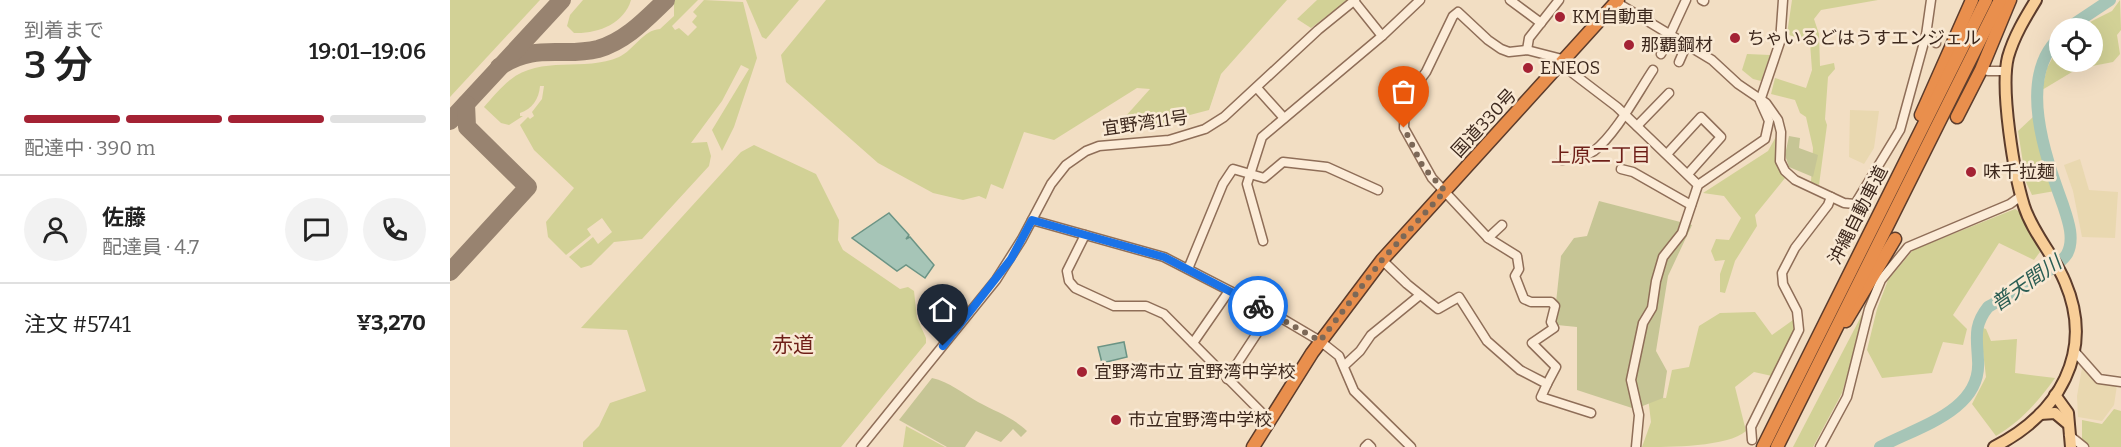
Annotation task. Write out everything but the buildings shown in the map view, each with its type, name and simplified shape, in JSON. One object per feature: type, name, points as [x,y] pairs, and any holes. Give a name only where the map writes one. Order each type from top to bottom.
[{"type":"highway","points":[[1911,150],[1912,137],[1933,84],[1972,0]]},
{"type":"highway","name":"沖縄自動車道","points":[[1763,447],[1986,0]]},
{"type":"highway","name":"沖縄自動車道","points":[[1778,447],[1829,339],[2000,0]]},
{"type":"highway","points":[[1957,117],[1981,70],[2010,0]]},
{"type":"highway","name":"国道330号","points":[[1253,447],[1320,341],[1382,260],[1564,63],[1617,1]]},
{"type":"highway","points":[[1829,339],[1842,327],[1895,239]]},
{"type":"main road","points":[[1994,447],[2022,430],[2040,414],[2066,378],[2076,353],[2074,310],[2065,282],[2045,249],[2021,196],[2007,113],[2006,71],[2015,38],[2036,0]]},
{"type":"main road","points":[[2055,395],[2066,410],[2071,447]]},
{"type":"main road","points":[[2040,414],[2055,413],[2067,423]]},
{"type":"street","points":[[1354,0],[1382,36]]},
{"type":"street","name":"宜野湾11号","points":[[861,447],[996,280],[1058,174],[1086,151],[1106,145],[1154,142],[1193,134],[1224,117],[1354,0]]},
{"type":"street","points":[[1263,241],[1248,195],[1249,174],[1262,137],[1382,36],[1420,0]]},
{"type":"street","points":[[1510,0],[1541,23]]},
{"type":"street","points":[[1527,50],[1529,38],[1559,0]]},
{"type":"street","points":[[1661,54],[1686,0]]},
{"type":"street","points":[[1636,447],[1639,415],[1631,380],[1636,349],[1643,323],[1653,308],[1656,281],[1663,258],[1682,233],[1698,185],[1765,139],[1769,121],[1760,101],[1780,42],[1783,0]]},
{"type":"street","points":[[1617,1],[1655,23],[1686,46],[1712,60],[1760,101],[1766,103],[1779,120],[1780,161],[1785,171],[1795,180],[1844,203],[1855,204],[1900,130],[1926,35],[1931,0]]},
{"type":"street","points":[[1591,413],[1541,397],[1556,367],[1532,343],[1554,328],[1551,322],[1555,306],[1551,302],[1531,302],[1524,299],[1515,276],[1520,269],[1517,256],[1488,238],[1423,167],[1404,128],[1402,110],[1405,100],[1426,72],[1452,16],[1458,12],[1501,49],[1527,50],[1564,63],[1624,113],[1698,185]]},
{"type":"street","points":[[1926,35],[1936,43]]},
{"type":"street","points":[[1679,62],[1686,46]]},
{"type":"street","points":[[1563,160],[1582,157],[1595,150],[1653,70]]},
{"type":"street","points":[[1988,71],[2006,71]]},
{"type":"street","points":[[1257,88],[1284,118]]},
{"type":"street","points":[[1637,126],[1669,93]]},
{"type":"street","points":[[1667,154],[1701,117],[1708,123],[1721,136],[1688,174]]},
{"type":"street","points":[[1188,269],[1223,184],[1233,169],[1264,178],[1283,162],[1327,167],[1378,190]]},
{"type":"street","points":[[1621,169],[1633,172],[1691,205]]},
{"type":"street","points":[[1820,447],[1848,397],[1869,309],[1881,280],[1896,259],[1908,247],[2010,204],[2021,196]]},
{"type":"street","points":[[1752,440],[1751,427],[1799,330],[1797,311],[1783,284],[1782,273],[1795,248],[1828,205],[1831,197]]},
{"type":"street","points":[[1021,220],[1164,257],[1271,312],[1320,341],[1339,356],[1354,391],[1411,447]]},
{"type":"street","points":[[1488,238],[1502,225]]},
{"type":"street","points":[[1085,235],[1067,271],[1069,281],[1075,288],[1114,306],[1146,306],[1164,314],[1269,420]]},
{"type":"street","points":[[1382,260],[1438,309],[1459,297],[1487,341],[1520,369],[1547,384]]},
{"type":"street","points":[[1193,343],[1229,291]]},
{"type":"street","points":[[1345,366],[1360,351],[1371,335],[1420,295]]},
{"type":"street","points":[[1227,379],[1271,312]]},
{"type":"street","points":[[2076,353],[2099,379],[2121,382]]},
{"type":"street","points":[[2069,435],[2084,447]]},
{"type":"street","points":[[1365,447],[1368,444],[1371,447]]},
{"type":"shaded area","points":[[450,0],[540,0],[450,97]]},
{"type":"shaded area","points":[[583,0],[631,0],[622,15],[608,26],[592,32],[574,33],[567,26],[570,15]]},
{"type":"shaded area","points":[[674,0],[698,0],[672,26],[675,30],[679,28],[688,36],[697,27],[692,22],[697,16],[693,12],[704,0],[743,2],[757,58],[734,127],[722,151],[712,130],[749,69],[741,65],[722,101],[691,143],[707,142],[711,156],[709,166],[642,239],[614,242],[591,265],[581,268],[569,257],[593,237],[598,244],[612,232],[602,218],[587,229],[591,235],[566,255],[548,237],[546,222],[574,188],[534,150],[520,125],[528,117],[530,119],[534,116],[532,112],[542,99],[544,86],[540,86],[531,106],[520,113],[520,116],[523,116],[509,125],[501,123],[484,107],[507,83],[522,72],[549,66],[606,61],[619,57],[644,36],[660,29],[674,16]]},
{"type":"shaded area","points":[[746,0],[799,0],[766,39],[762,37]]},
{"type":"shaded area","points":[[826,0],[1287,0],[1221,74],[1209,110],[1186,116],[1172,123],[1116,127],[1150,89],[1137,88],[1054,140],[1024,132],[1003,189],[991,184],[986,199],[979,196],[963,200],[933,193],[878,163],[786,82],[781,55]]},
{"type":"shaded area","points":[[1317,0],[1348,0],[1311,28],[1297,19]]},
{"type":"shaded area","points":[[1792,0],[1878,0],[1821,10],[1814,19],[1819,34],[1820,66],[1834,63],[1835,69],[1828,77],[1825,119],[1827,125],[1819,185],[1811,182],[1813,148],[1806,117],[1800,113],[1795,100],[1771,94],[1775,78],[1806,88],[1812,70],[1810,43],[1787,34]]},
{"type":"shaded area","points":[[2120,0],[2121,30],[2117,35],[2120,54],[2113,62],[2103,64],[2103,18],[2098,18],[2112,11]]},
{"type":"shaded area","points":[[1747,54],[1770,55],[1761,81],[1753,79],[1742,70]]},
{"type":"shaded area","points":[[2049,64],[2049,72],[2072,72],[2042,90]]},
{"type":"shaded area","points":[[1850,110],[1879,111],[1874,148],[1864,164],[1849,157]]},
{"type":"shaded area","points":[[2033,117],[2055,191],[2032,195],[2026,182],[2018,131]]},
{"type":"shaded area","points":[[1778,133],[1777,163],[1785,178],[1755,215],[1757,226],[1735,261],[1725,293],[1720,292],[1720,274],[1725,260],[1715,261],[1711,251],[1716,239],[1729,240],[1741,218],[1724,196],[1703,193],[1768,151]]},
{"type":"shaded area","points":[[1789,136],[1800,138],[1799,148],[1818,155],[1813,177],[1789,167],[1785,155]]},
{"type":"shaded area","points":[[754,145],[816,174],[839,220],[838,240],[843,250],[900,289],[908,287],[914,291],[917,318],[926,343],[841,447],[583,447],[583,442],[599,426],[610,403],[646,391],[627,330],[581,328],[741,152]]},
{"type":"shaded area","points":[[2080,159],[2089,190],[2118,192],[2115,238],[2082,237],[2073,191],[2064,165]]},
{"type":"shaded area","points":[[1599,201],[1692,225],[1668,276],[1656,351],[1667,371],[1663,398],[1635,409],[1577,390],[1577,327],[1557,325],[1554,321],[1561,256],[1574,238],[1587,236]]},
{"type":"shaded area","points":[[2015,209],[2020,212],[2040,252],[2034,260],[1999,243],[1953,315],[1967,329],[1963,345],[1943,342],[1932,373],[1882,378],[1867,350],[1877,309],[1888,280],[1913,250]]},
{"type":"shaded area","points":[[889,213],[909,235],[906,239],[910,237],[934,265],[925,278],[906,265],[897,271],[852,238]]},
{"type":"shaded area","points":[[1867,305],[1842,393],[1813,447],[1793,447]]},
{"type":"shaded area","points":[[1755,312],[1772,335],[1793,320],[1795,334],[1772,376],[1754,372],[1735,387],[1746,431],[1738,436],[1713,443],[1642,447],[1651,422],[1648,397],[1666,398],[1672,370],[1689,367],[1699,326],[1720,313]]},
{"type":"shaded area","points":[[1983,328],[1986,329],[1991,341],[2017,339],[2015,373],[2055,378],[2028,410],[1996,436],[1972,404],[1986,377],[1981,334]]},
{"type":"shaded area","points":[[1124,342],[1127,357],[1102,363],[1098,347]]},
{"type":"shaded area","points":[[2082,368],[2099,383],[2117,385],[2114,405],[2102,421],[2078,417],[2077,396]]},
{"type":"shaded area","points":[[932,378],[950,385],[1009,418],[1027,431],[1021,437],[1013,429],[1001,442],[976,431],[965,447],[947,447],[899,420]]},
{"type":"shaded area","points":[[2114,409],[2121,411],[2121,447],[2082,447],[2082,420],[2102,424]]},
{"type":"shaded area","points":[[906,426],[945,447],[903,447]]},
{"type":"waterway","name":"普天間川","points":[[2083,18],[2110,0]]},
{"type":"waterway","name":"普天間川","points":[[1880,447],[1928,424],[1959,405],[1970,392],[1976,378],[1978,326],[1988,307],[2043,275],[2067,254],[2070,230],[2049,165],[2039,118],[2037,95],[2040,74],[2049,51]]},
{"type":"taxiway","points":[[450,121],[562,0]]},
{"type":"taxiway","points":[[499,67],[512,59],[525,55],[585,51],[598,49],[618,41],[635,29],[666,0]]},
{"type":"taxiway","points":[[450,272],[528,187],[467,127],[466,104]]},
{"type":"way so far","points":[[1258,306],[1320,341],[1382,260],[1445,191],[1423,167],[1404,128]]},
{"type":"place","name":"KM自動車","points":[[1560,17]]},
{"type":"place","name":"ちゃいるどはうすエンジェル","points":[[1735,38]]},
{"type":"place","name":"那覇鋼材","points":[[1629,45]]},
{"type":"place","name":"ENEOS","points":[[1528,68]]},
{"type":"place","name":"味千拉麺","points":[[1971,172]]},
{"type":"place","name":"宜野湾市立 宜野湾中学校","points":[[1082,372]]},
{"type":"place","name":"市立宜野湾中学校","points":[[1116,420]]},
{"type":"district","name":"上原二丁目","points":[[1601,155]]},
{"type":"district","name":"赤道","points":[[793,345]]},
{"type":"route","points":[[943,346],[1011,259],[1032,220],[1164,257],[1258,306]]}]
